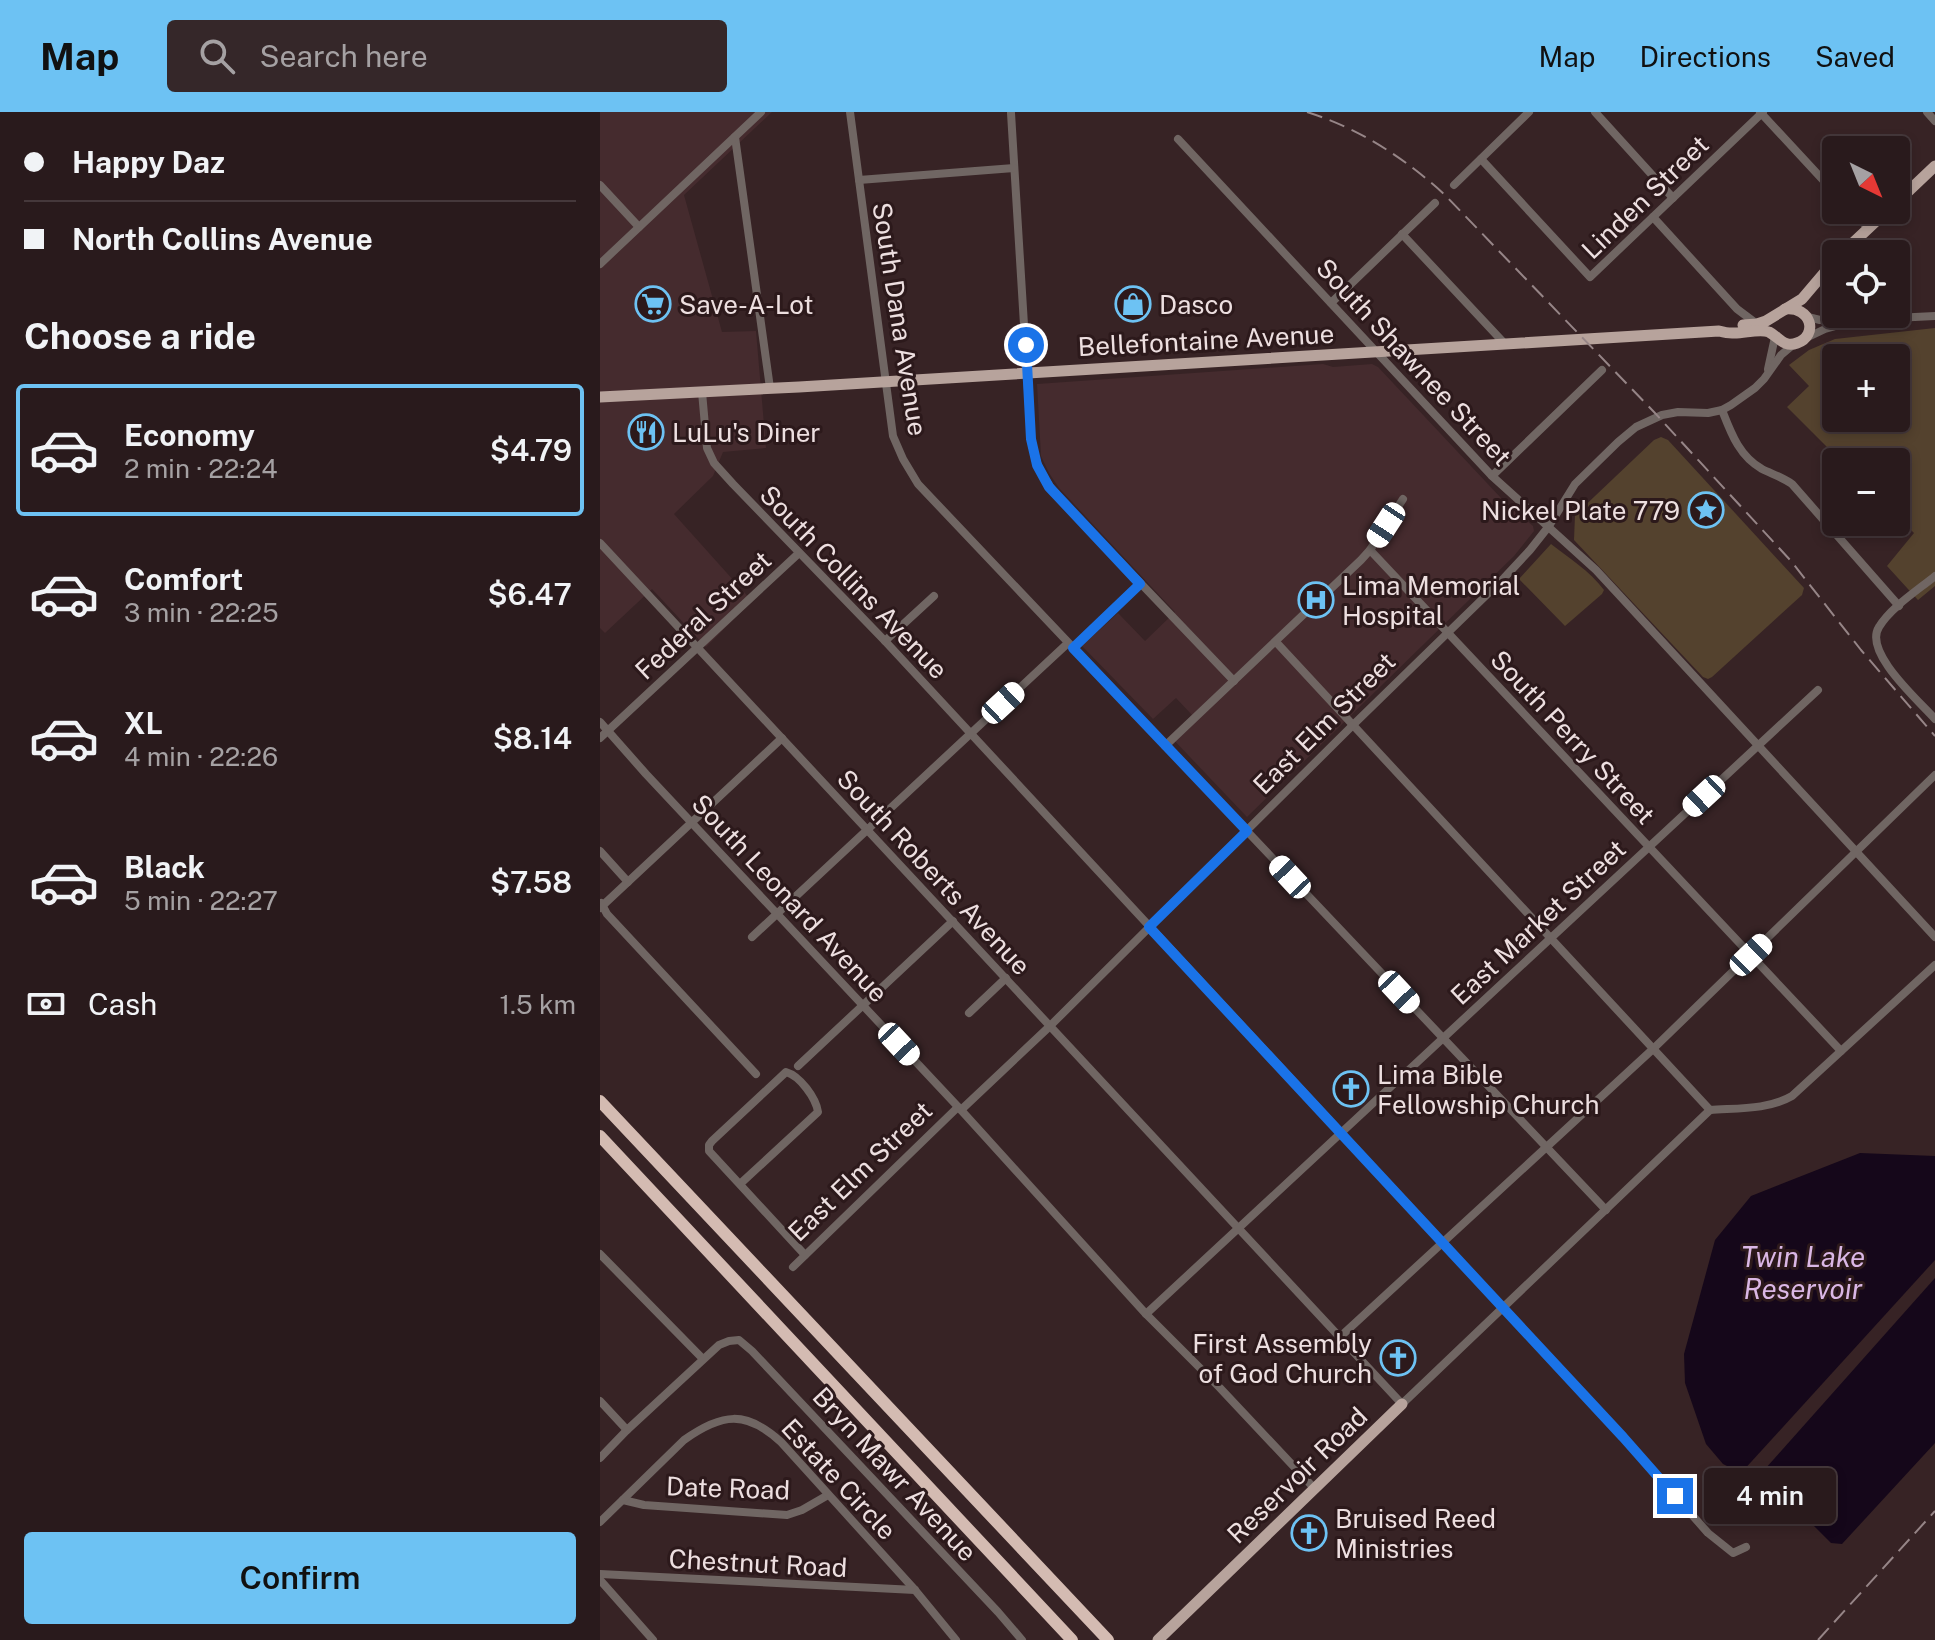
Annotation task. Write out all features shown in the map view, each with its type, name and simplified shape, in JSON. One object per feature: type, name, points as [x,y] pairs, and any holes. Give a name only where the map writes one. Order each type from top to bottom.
[{"type":"highway","points":[[600,1101],[1108,1640]]},
{"type":"highway","points":[[600,1136],[1072,1640]]},
{"type":"highway","points":[[600,1143],[675,1219],[680,1220]]},
{"type":"main road","points":[[1910,190],[1935,166]]},
{"type":"main road","points":[[1857,240],[1874,224]]},
{"type":"main road","points":[[1817,281],[1808,316],[1809,327],[1799,342],[1785,343],[1774,336],[1774,322],[1783,310],[1802,299],[1817,281],[1822,275]]},
{"type":"main road","name":"Bellefontaine Avenue","points":[[1719,331],[1751,325],[1783,310]]},
{"type":"main road","points":[[1783,310],[1798,310],[1808,316]]},
{"type":"main road","name":"Bellefontaine Avenue","points":[[600,397],[1719,331],[1762,331],[1774,336]]},
{"type":"main road","name":"Reservoir Road","points":[[1158,1640],[1402,1404]]},
{"type":"street","points":[[600,264],[761,112]]},
{"type":"street","name":"South Dana Avenue","points":[[850,112],[893,436],[918,484],[1606,1210]]},
{"type":"street","points":[[1454,185],[1529,112]]},
{"type":"street","points":[[1595,112],[1673,198]]},
{"type":"street","points":[[1927,112],[1935,121]]},
{"type":"street","points":[[1011,113],[1031,439],[1037,465],[1041,475],[1063,502],[1234,681]]},
{"type":"street","points":[[1762,113],[1822,179]]},
{"type":"street","name":"Linden Street","points":[[1481,159],[1590,277],[1762,113]]},
{"type":"street","points":[[735,137],[770,388]]},
{"type":"street","name":"South Shawnee Street","points":[[1178,139],[1492,476],[1596,570],[1935,937]]},
{"type":"street","points":[[859,180],[1014,168]]},
{"type":"street","points":[[600,185],[639,227]]},
{"type":"street","points":[[1331,303],[1435,203]]},
{"type":"street","points":[[1653,217],[1751,325]]},
{"type":"street","points":[[1864,224],[1869,229]]},
{"type":"street","points":[[1402,234],[1505,344]]},
{"type":"street","points":[[1808,316],[1822,320]]},
{"type":"street","points":[[1910,317],[1935,316]]},
{"type":"street","points":[[1828,328],[1781,355],[1747,395],[1722,410],[1739,450],[1758,467],[1792,484],[1899,606]]},
{"type":"street","points":[[1767,374],[1774,336]]},
{"type":"street","points":[[1492,476],[1602,370]]},
{"type":"street","name":"South Collins Avenue","points":[[702,392],[709,456],[733,484],[885,641],[1623,1437],[1708,1533],[1733,1553],[1746,1547]]},
{"type":"street","name":"East Elm Street","points":[[793,1267],[959,1108],[1050,1026],[1517,565],[1549,526],[1575,484],[1618,442],[1636,427],[1662,415],[1722,410]]},
{"type":"street","points":[[1165,746],[1370,550],[1403,499]]},
{"type":"street","name":"South Roberts Avenue","points":[[600,543],[1402,1404]]},
{"type":"street","name":"South Perry Street","points":[[1370,550],[1841,1051]]},
{"type":"street","name":"Federal Street","points":[[600,738],[799,553]]},
{"type":"street","points":[[1935,576],[1885,618],[1875,634],[1885,663],[1935,719]]},
{"type":"street","points":[[752,937],[970,734],[1140,584]]},
{"type":"street","points":[[885,641],[934,596]]},
{"type":"street","points":[[1276,642],[1710,1110],[1758,1107],[1792,1096],[1935,965]]},
{"type":"street","name":"East Market Street","points":[[1146,1314],[1818,690]]},
{"type":"street","name":"South Leonard Avenue","points":[[600,722],[1146,1314],[1314,1488]]},
{"type":"street","points":[[756,1074],[601,905],[782,738]]},
{"type":"street","points":[[1340,1337],[1653,1049],[1935,775]]},
{"type":"street","points":[[600,851],[628,882]]},
{"type":"street","points":[[798,1066],[953,921]]},
{"type":"street","points":[[969,1013],[1006,978]]},
{"type":"street","points":[[740,1184],[818,1112],[814,1100],[792,1074],[786,1072],[709,1145],[709,1151],[805,1255]]},
{"type":"street","name":"Reservoir Road","points":[[1402,1404],[1710,1110]]},
{"type":"street","points":[[600,1254],[703,1359],[600,1458]]},
{"type":"street","name":"Bryn Mawr Avenue","points":[[703,1359],[719,1345],[729,1341],[739,1340],[752,1351],[1022,1640]]},
{"type":"street","points":[[600,1401],[627,1430]]},
{"type":"street","name":"Estate Circle","points":[[600,1522],[684,1440],[709,1423],[736,1418],[757,1423],[781,1442],[956,1640]]},
{"type":"street","name":"Date Road","points":[[623,1500],[644,1505],[787,1515],[828,1495]]},
{"type":"street","points":[[600,1577],[653,1640]]},
{"type":"street","name":"Chestnut Road","points":[[600,1577],[915,1590]]},
{"type":"shaded area","points":[[600,112],[772,112],[684,195],[722,332],[756,331],[766,448],[723,452],[713,476],[674,514],[752,601],[706,647],[652,589],[605,633],[600,628]]},
{"type":"shaded area","points":[[1935,328],[1935,586],[1918,600],[1887,566],[1914,533],[1910,529],[1910,448],[1828,448],[1787,407],[1809,386],[1789,365],[1822,344],[1822,432],[1910,432],[1910,344],[1823,344],[1835,339]]},
{"type":"shaded area","name":"Lima Memorial Hospital","points":[[1323,364],[1333,367],[1372,364],[1378,367],[1501,498],[1533,526],[1534,531],[1514,556],[1247,817],[1170,736],[1192,715],[1176,698],[1153,719],[1082,646],[1118,613],[1145,641],[1175,612],[1059,488],[1049,473],[1041,456],[1037,384]]},
{"type":"shaded area","points":[[1661,437],[1668,440],[1804,588],[1802,595],[1708,679],[1574,540],[1575,515],[1654,440]]},
{"type":"shaded area","points":[[1551,544],[1586,571],[1604,590],[1565,626],[1519,579]]},
{"type":"water","name":"Twin Lake Reservoir","points":[[1860,1153],[1935,1156],[1935,1260],[1741,1473],[1723,1464],[1706,1444],[1685,1383],[1684,1354],[1715,1240],[1751,1196]]},
{"type":"water","points":[[1935,1278],[1935,1443],[1842,1544],[1831,1543],[1765,1477],[1765,1469]]},
{"type":"railway","points":[[1307,112],[1345,127],[1380,146],[1444,194],[1654,412],[1791,561],[1861,650],[1935,736]]},
{"type":"railway","points":[[1818,1640],[1935,1511]]},
{"type":"place","name":"Save-A-Lot","points":[[653,304]]},
{"type":"place","name":"Dasco","points":[[1133,304]]},
{"type":"place","name":"LuLu's Diner","points":[[646,432]]},
{"type":"place","name":"Nickel Plate 779","points":[[1706,510]]},
{"type":"place","name":"Lima Memorial Hospital","points":[[1316,600]]},
{"type":"place","name":"Lima Bible Fellowship Church","points":[[1351,1089]]},
{"type":"place","name":"First Assembly of God Church","points":[[1398,1358]]},
{"type":"place","name":"Bruised Reed Ministries","points":[[1309,1533]]},
{"type":"route","points":[[1026,345],[1031,439],[1041,475],[1140,584],[1073,648],[1247,831],[1149,927],[1675,1496]]}]
